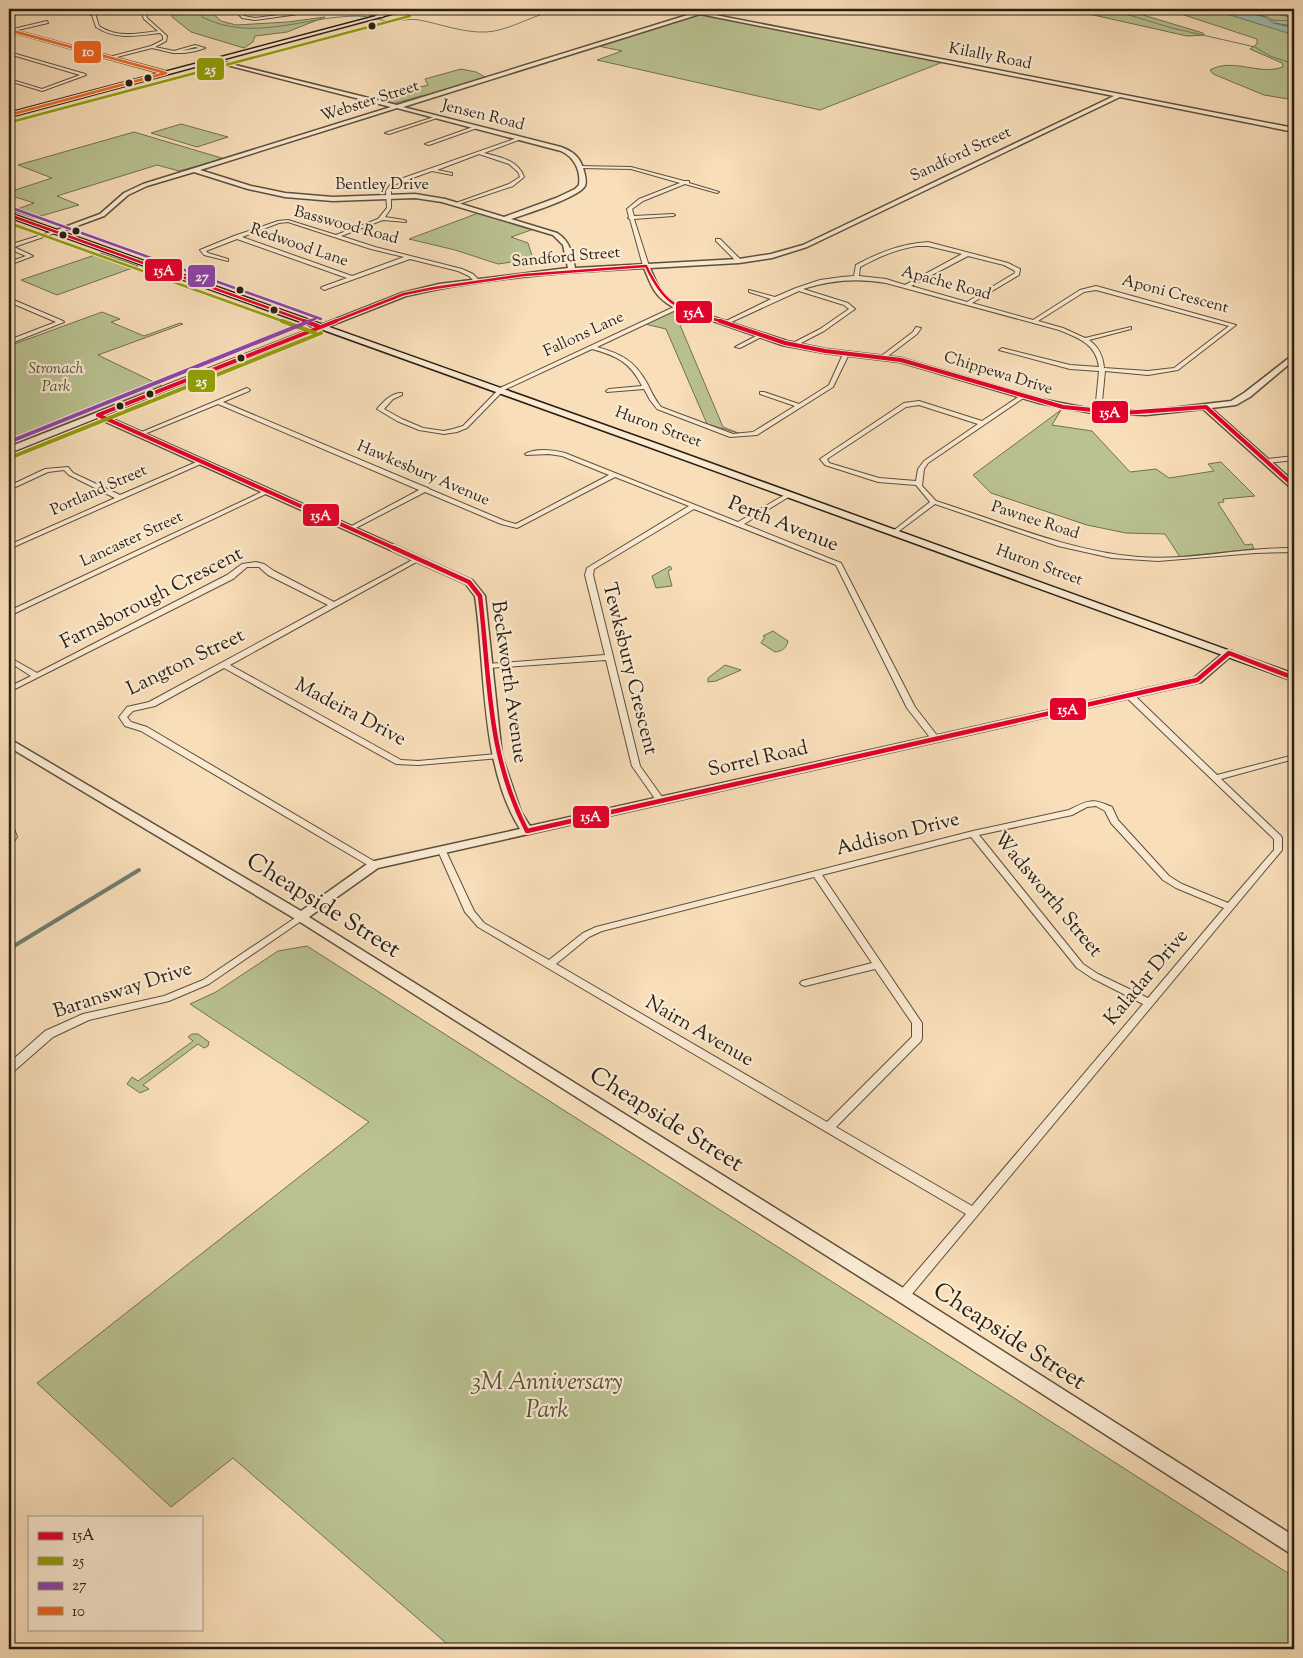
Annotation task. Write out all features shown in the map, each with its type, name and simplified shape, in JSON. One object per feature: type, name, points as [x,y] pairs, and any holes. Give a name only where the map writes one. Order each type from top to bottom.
[{"type":"main road","points":[[9,115],[408,9]]},
{"type":"main road","name":"Huron Street","points":[[9,215],[318,326],[502,389],[1294,678]]},
{"type":"street","points":[[77,9],[94,14],[97,26],[107,33],[124,35],[160,32]]},
{"type":"street","points":[[114,57],[152,47],[165,40],[165,36],[145,18],[142,9]]},
{"type":"street","points":[[243,9],[238,11],[243,17],[255,19],[332,9]]},
{"type":"street","points":[[352,9],[382,16]]},
{"type":"street","name":"Kilally Road","points":[[680,9],[1294,130]]},
{"type":"street","name":"Webster Street","points":[[56,232],[102,215],[126,194],[195,170],[712,9]]},
{"type":"street","points":[[9,12],[14,14]]},
{"type":"street","points":[[9,31],[47,22]]},
{"type":"street","points":[[9,31],[166,72]]},
{"type":"street","points":[[152,47],[173,52],[184,53],[203,48],[195,46],[173,52]]},
{"type":"street","points":[[9,53],[84,74],[42,90],[9,80]]},
{"type":"street","name":"Jensen Road","points":[[213,60],[570,152],[576,157],[580,167]]},
{"type":"street","name":"Sandford Street","points":[[9,450],[318,326],[392,298],[438,286],[572,270],[739,261],[772,256],[805,246],[1121,95]]},
{"type":"street","points":[[387,133],[435,118]]},
{"type":"street","points":[[427,144],[475,128]]},
{"type":"street","points":[[382,218],[389,208],[389,187],[394,182],[519,139]]},
{"type":"street","points":[[458,204],[511,185],[522,177],[519,168],[514,164],[479,153]]},
{"type":"street","points":[[506,218],[576,191],[581,187],[583,181],[580,167],[618,166],[688,182],[717,192]]},
{"type":"street","name":"Bentley Drive","points":[[195,170],[271,193],[333,199],[426,197],[458,204],[563,238],[567,244],[572,270]]},
{"type":"street","points":[[433,170],[450,174]]},
{"type":"street","points":[[646,266],[630,218],[629,209],[631,205],[688,182]]},
{"type":"street","points":[[630,218],[673,215]]},
{"type":"street","points":[[337,236],[382,218],[404,222]]},
{"type":"street","name":"Basswood Road","points":[[226,260],[206,254],[203,250],[236,237],[288,221],[460,270],[471,275],[477,281]]},
{"type":"street","points":[[9,247],[56,232]]},
{"type":"street","name":"Redwood Lane","points":[[236,237],[353,278]]},
{"type":"street","points":[[718,240],[739,261]]},
{"type":"street","points":[[856,278],[858,266],[895,247],[928,244],[1006,264],[1018,270],[1017,274],[967,304]]},
{"type":"street","points":[[9,247],[30,256],[9,264]]},
{"type":"street","points":[[906,287],[967,254]]},
{"type":"street","points":[[324,288],[410,256]]},
{"type":"street","name":"Chippewa Drive","points":[[646,266],[659,294],[678,307],[762,335],[793,345],[924,366],[1063,407],[1098,412],[1146,413],[1233,403],[1294,356]]},
{"type":"street","name":"Apache Road","points":[[725,323],[776,299],[828,279],[870,278],[1033,322],[1086,339]]},
{"type":"street","name":"Aponi Crescent","points":[[1033,322],[1082,290],[1096,288],[1233,325],[1176,369],[1148,373],[1102,369]]},
{"type":"street","points":[[793,345],[822,330],[852,309],[846,304],[798,290]]},
{"type":"street","points":[[751,291],[776,299]]},
{"type":"street","points":[[9,300],[61,322],[9,342]]},
{"type":"street","name":"Fallons Lane","points":[[502,389],[678,307]]},
{"type":"street","points":[[882,358],[915,334],[918,328]]},
{"type":"street","points":[[1086,339],[1129,328]]},
{"type":"street","points":[[738,347],[762,335]]},
{"type":"street","points":[[1086,339],[1096,348],[1101,356],[1102,369],[1098,412]]},
{"type":"street","points":[[590,347],[630,362],[646,387],[652,401],[659,408],[732,436],[755,434],[831,386],[846,354]]},
{"type":"street","points":[[1002,350],[1051,364],[1102,369]]},
{"type":"street","points":[[609,391],[646,387]]},
{"type":"street","points":[[400,394],[391,398],[380,409],[438,434],[465,427],[502,389]]},
{"type":"street","points":[[140,434],[247,390]]},
{"type":"street","points":[[762,393],[800,406]]},
{"type":"street","points":[[895,532],[934,502],[918,486],[921,469],[926,462],[1023,396]]},
{"type":"street","name":"Hawkesbury Avenue","points":[[218,402],[503,523],[517,526],[614,475]]},
{"type":"street","points":[[919,483],[878,480],[828,464],[823,459],[904,405],[911,403],[919,403],[981,423]]},
{"type":"street","points":[[1206,407],[1294,486]]},
{"type":"street","name":"Beckworth Avenue","points":[[98,415],[469,582],[480,596],[497,756],[515,812],[527,831]]},
{"type":"street","name":"Perth Avenue","points":[[528,454],[549,452],[563,454],[839,564],[911,708],[935,738]]},
{"type":"street","points":[[1267,461],[1294,458]]},
{"type":"street","name":"Portland Street","points":[[9,547],[118,497],[201,462]]},
{"type":"street","points":[[9,488],[47,470],[66,468],[71,474],[118,497]]},
{"type":"street","points":[[350,529],[426,489]]},
{"type":"street","name":"Lancaster Street","points":[[9,614],[268,492]]},
{"type":"street","points":[[739,524],[790,494]]},
{"type":"street","name":"Pawnee Road","points":[[934,502],[1075,549],[1106,555],[1168,560],[1259,551],[1294,550]]},
{"type":"street","name":"Tewksbury Crescent","points":[[661,801],[636,766],[589,575],[591,568],[694,506]]},
{"type":"street","name":"Langton Street","points":[[374,866],[144,729],[128,724],[123,717],[130,709],[152,704],[418,559]]},
{"type":"street","name":"Farnsborough Crescent","points":[[9,690],[230,577],[235,570],[245,565],[258,563],[267,567],[271,573],[334,605]]},
{"type":"street","name":"Sorrel Road","points":[[301,917],[374,866],[1197,680],[1228,654]]},
{"type":"street","points":[[488,666],[609,657]]},
{"type":"street","points":[[9,659],[37,676]]},
{"type":"street","name":"Madeira Drive","points":[[225,665],[400,762],[418,763],[497,756]]},
{"type":"street","name":"Kaladar Drive","points":[[903,1296],[1278,850],[1278,838],[1130,696]]},
{"type":"street","name":"Cheapside Street","points":[[9,742],[301,917],[903,1296],[1294,1546]]},
{"type":"street","points":[[1215,778],[1294,757]]},
{"type":"street","name":"Addison Drive","points":[[549,965],[586,935],[599,929],[973,834],[1072,812],[1085,805],[1097,803],[1109,809],[1114,821],[1166,878],[1179,886],[1230,907]]},
{"type":"street","points":[[9,826],[13,836],[9,842]]},
{"type":"street","name":"Wadsworth Street","points":[[973,834],[1080,966],[1095,976],[1149,1002]]},
{"type":"street","name":"Nairn Avenue","points":[[442,851],[470,912],[481,925],[972,1212]]},
{"type":"street","points":[[816,874],[917,1023],[917,1038],[828,1128]]},
{"type":"street","name":"Baransway Drive","points":[[9,1069],[49,1034],[88,1017],[166,999],[206,982],[301,917]]},
{"type":"street","points":[[805,983],[878,965]]},
{"type":"green space","points":[[173,9],[210,9],[221,21],[236,25],[288,22],[325,17],[287,32],[255,36],[253,42],[244,48],[191,32],[172,17]]},
{"type":"green space","points":[[1081,9],[1123,9],[1203,33],[1204,35],[1187,36],[1089,14]]},
{"type":"green space","points":[[1166,9],[1213,9],[1294,34],[1294,100],[1264,95],[1213,74],[1210,70],[1228,65],[1265,69],[1283,67],[1282,63],[1250,49],[1257,44],[1257,39]]},
{"type":"green space","points":[[1234,9],[1255,9],[1294,18],[1294,27],[1276,23],[1267,17]]},
{"type":"green space","points":[[701,14],[943,62],[820,110],[597,60],[622,51],[598,46]]},
{"type":"green space","points":[[461,69],[476,72],[487,78],[447,91],[392,104],[375,100],[428,85],[425,79]]},
{"type":"green space","points":[[181,124],[228,137],[197,147],[151,133]]},
{"type":"green space","points":[[134,132],[225,159],[179,171],[157,165],[57,196],[79,205],[34,218],[12,211],[34,203],[9,195],[9,192],[52,178],[18,165]]},
{"type":"green space","points":[[481,212],[534,229],[511,237],[528,243],[533,259],[498,264],[455,250],[409,239]]},
{"type":"green space","points":[[101,253],[138,266],[57,295],[21,280]]},
{"type":"green space","points":[[675,310],[700,316],[680,325],[723,427],[741,434],[707,424],[666,329],[645,324]]},
{"type":"green space","name":"Stronach Park","points":[[102,312],[120,319],[111,322],[144,336],[180,323],[183,324],[98,355],[162,386],[9,446],[9,346]]},
{"type":"green space","points":[[1061,410],[1052,425],[1092,431],[1130,472],[1156,469],[1169,478],[1214,471],[1208,464],[1221,462],[1255,496],[1223,499],[1224,502],[1218,503],[1245,545],[1252,544],[1254,549],[1180,557],[1165,534],[1126,533],[1087,525],[991,493],[973,475]]},
{"type":"green space","points":[[670,566],[672,569],[668,571],[672,586],[656,588],[652,576]]},
{"type":"green space","points":[[773,631],[788,641],[786,646],[780,651],[775,652],[761,643],[765,637],[763,636]]},
{"type":"green space","points":[[725,665],[741,670],[716,681],[708,682],[708,678]]},
{"type":"green space","name":"3M Anniversary Park","points":[[307,946],[1294,1577],[1294,1649],[453,1649],[233,1458],[171,1507],[37,1383],[369,1122],[190,1004],[216,992],[278,951]]},
{"type":"green space","points":[[192,1034],[198,1034],[209,1042],[208,1046],[204,1048],[198,1044],[143,1085],[149,1089],[140,1093],[127,1084],[132,1077],[138,1081],[193,1041],[188,1037]]},
{"type":"shaded area","points":[[1211,9],[1231,9],[1265,17],[1273,23],[1294,28],[1294,35]]},
{"type":"waterway","points":[[202,9],[202,17],[240,28],[260,28],[358,16],[388,21],[411,19],[460,30],[486,32],[507,28],[540,15]]},
{"type":"waterway","points":[[1109,9],[1172,28],[1255,47],[1270,56],[1294,64]]},
{"type":"waterway","points":[[1270,20],[1294,21]]},
{"type":"waterway","points":[[1283,25],[1294,23]]},
{"type":"waterway","points":[[9,949],[139,870]]},
{"type":"transit line","name":"25","points":[[11,122],[410,16]]},
{"type":"transit line","name":"10","points":[[9,30],[166,73]]},
{"type":"transit line","name":"10","points":[[9,115],[166,73]]},
{"type":"transit line","name":"27","points":[[12,208],[321,319]]},
{"type":"transit line","name":"15A","points":[[9,215],[318,326]]},
{"type":"transit line","name":"25","points":[[9,223],[315,333]]},
{"type":"transit line","name":"15A","points":[[98,415],[404,294],[494,278],[646,266],[657,289],[675,306],[785,343],[825,351],[901,360],[1063,407],[1123,413],[1206,407],[1294,486]]},
{"type":"transit line","name":"27","points":[[9,442],[315,319]]},
{"type":"transit line","name":"25","points":[[12,457],[321,333]]},
{"type":"transit line","name":"15A","points":[[98,415],[469,582],[480,596],[496,747],[503,776],[513,804],[527,831],[1197,680],[1229,653],[1294,678]]}]
